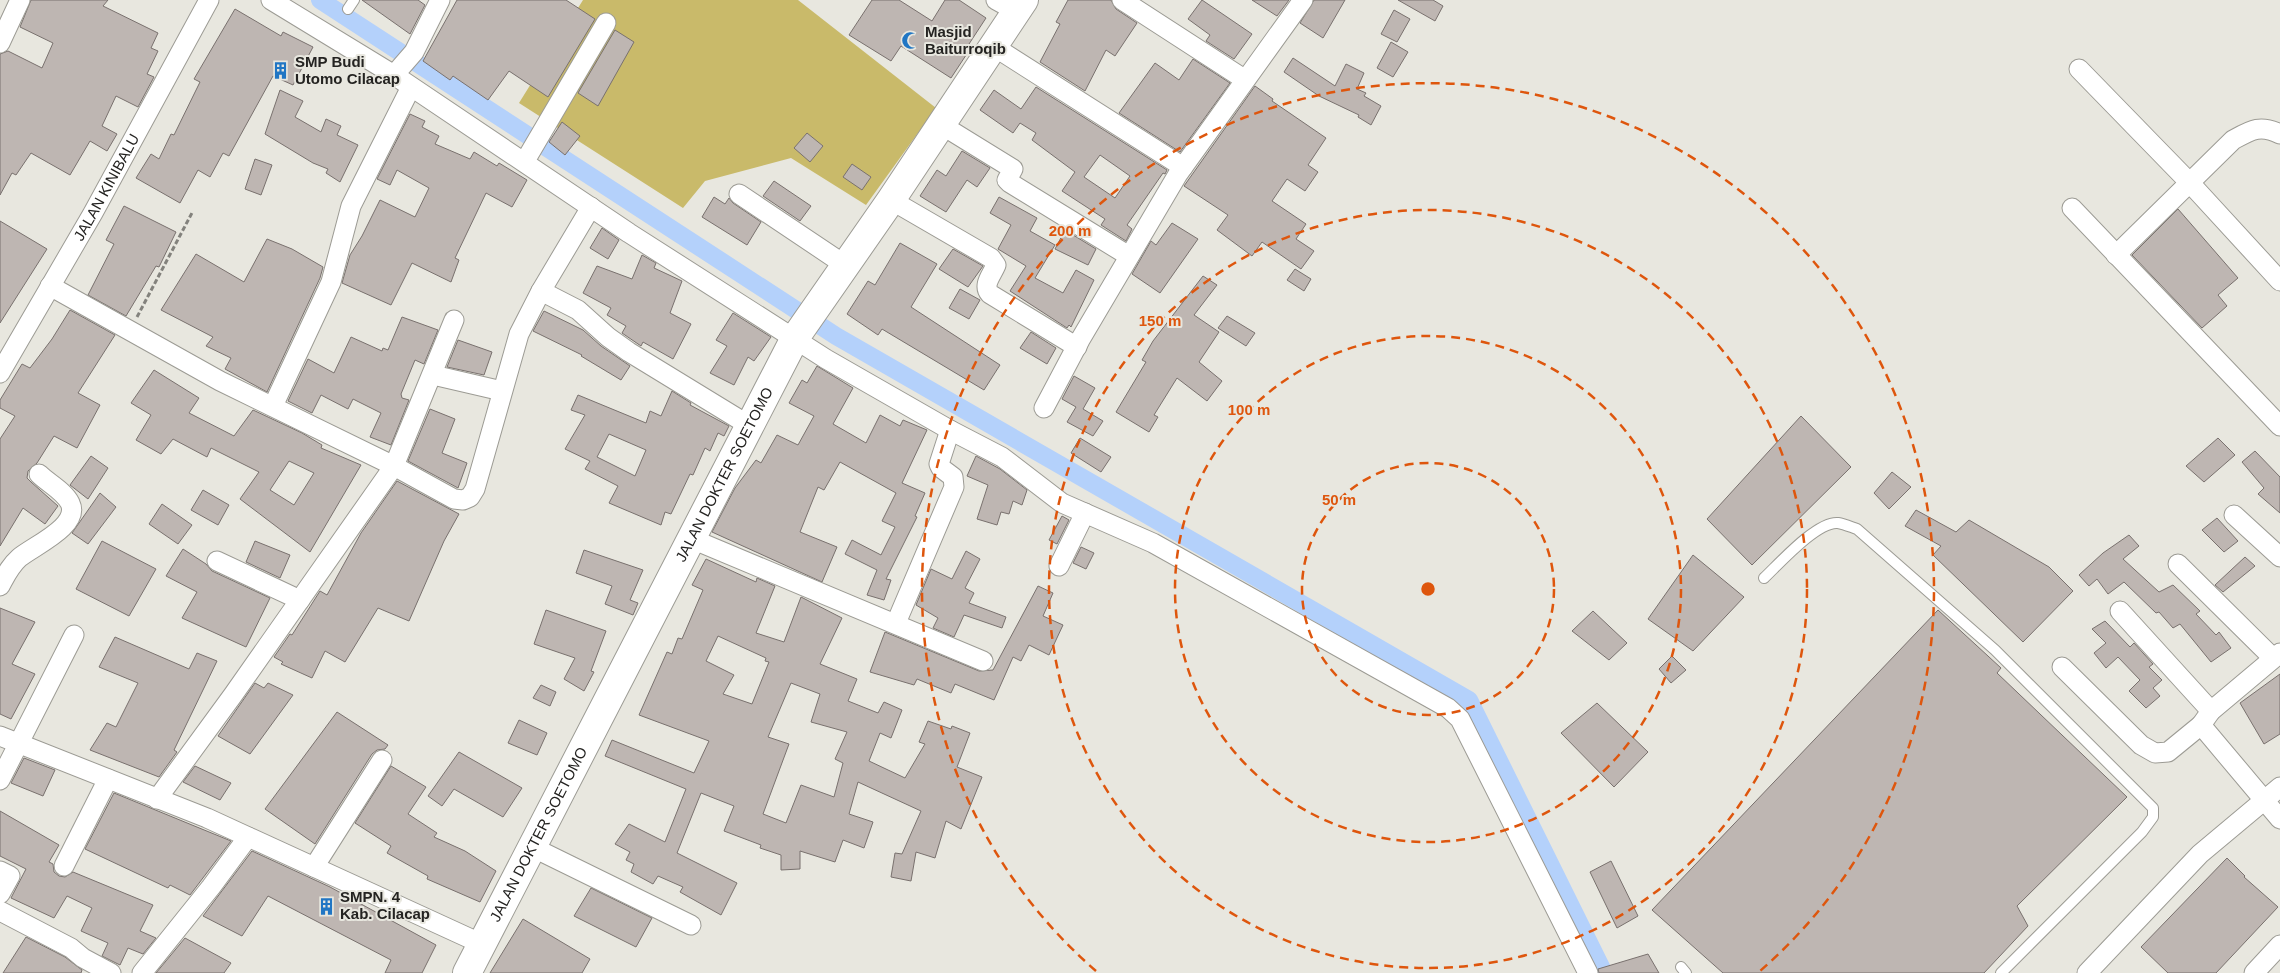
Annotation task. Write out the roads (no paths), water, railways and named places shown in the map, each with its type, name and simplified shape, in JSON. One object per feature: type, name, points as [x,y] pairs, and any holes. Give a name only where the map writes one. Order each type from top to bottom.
[{"type":"street","points":[[0,43],[20,0]]},
{"type":"street","name":"JALAN KINIBALU","points":[[0,372],[93,212],[209,0]]},
{"type":"street","points":[[271,0],[398,71],[411,87],[531,150],[591,207],[800,331],[872,387],[1002,457],[1047,493],[1085,513],[1153,543],[1452,711],[1460,719],[1588,973]]},
{"type":"street","points":[[398,71],[414,52],[439,0]]},
{"type":"street","points":[[1122,0],[1244,79]]},
{"type":"street","points":[[1044,408],[1129,256],[1183,167],[1244,79],[1303,0]]},
{"type":"street","name":"JALAN DOKTER SOETOMO","points":[[467,973],[800,331],[891,200],[993,46],[1012,4]]},
{"type":"street","points":[[531,150],[606,23]]},
{"type":"street","points":[[993,46],[1183,167]]},
{"type":"street","points":[[2078,69],[2190,183],[2280,281]]},
{"type":"street","points":[[273,406],[331,282],[351,206],[411,87]]},
{"type":"street","points":[[940,124],[1013,169],[1007,180],[1010,183],[1129,256]]},
{"type":"street","points":[[2116,255],[2233,140],[2253,129],[2268,128],[2280,134]]},
{"type":"street","points":[[738,194],[837,276]]},
{"type":"street","points":[[891,200],[991,258],[996,265],[987,285],[990,294],[1077,347]]},
{"type":"street","points":[[50,286],[220,381],[394,466],[454,499],[463,500],[470,497],[519,334],[541,291],[591,207]]},
{"type":"street","points":[[2072,208],[2280,426]]},
{"type":"street","points":[[541,291],[578,310],[608,337],[629,352],[750,426]]},
{"type":"street","points":[[157,799],[394,466],[454,320]]},
{"type":"street","points":[[433,375],[502,391]]},
{"type":"street","points":[[896,624],[954,488],[953,477],[941,468],[940,464],[950,430]]},
{"type":"street","points":[[0,586],[10,567],[20,557],[60,531],[70,517],[71,504],[65,496],[39,474]]},
{"type":"street","points":[[1059,566],[1085,513]]},
{"type":"street","points":[[2234,515],[2280,557]]},
{"type":"street","points":[[692,539],[983,661]]},
{"type":"street","points":[[217,560],[300,600]]},
{"type":"street","points":[[2062,667],[2140,745],[2155,753],[2168,752],[2276,656],[2178,564]]},
{"type":"street","points":[[2120,611],[2206,718],[2264,800],[2280,819]]},
{"type":"street","points":[[0,780],[74,635]]},
{"type":"street","points":[[0,736],[248,837],[482,944]]},
{"type":"street","points":[[314,867],[382,760]]},
{"type":"street","points":[[64,866],[108,779]]},
{"type":"street","points":[[2088,973],[2200,854],[2280,787]]},
{"type":"street","points":[[142,973],[206,895],[248,837]]},
{"type":"street","points":[[532,847],[691,925]]},
{"type":"street","points":[[0,870],[10,876],[0,894]]},
{"type":"street","points":[[0,911],[71,948],[83,958],[111,973]]},
{"type":"street","points":[[2254,973],[2280,945]]},
{"type":"lane","points":[[1764,578],[1808,537],[1826,525],[1838,523],[1857,529],[1995,650],[2153,808],[2153,817],[2142,832],[2001,973]]},
{"type":"waterway","points":[[320,0],[836,336],[1469,700],[1604,973]]},
{"type":"place","name":"Masjid Baiturroqib","points":[[911,41]]},
{"type":"place","name":"SMP Budi Utomo Cilacap","points":[[281,71]]},
{"type":"place","name":"SMPN. 4 Kab. Cilacap","points":[[326,906]]}]
